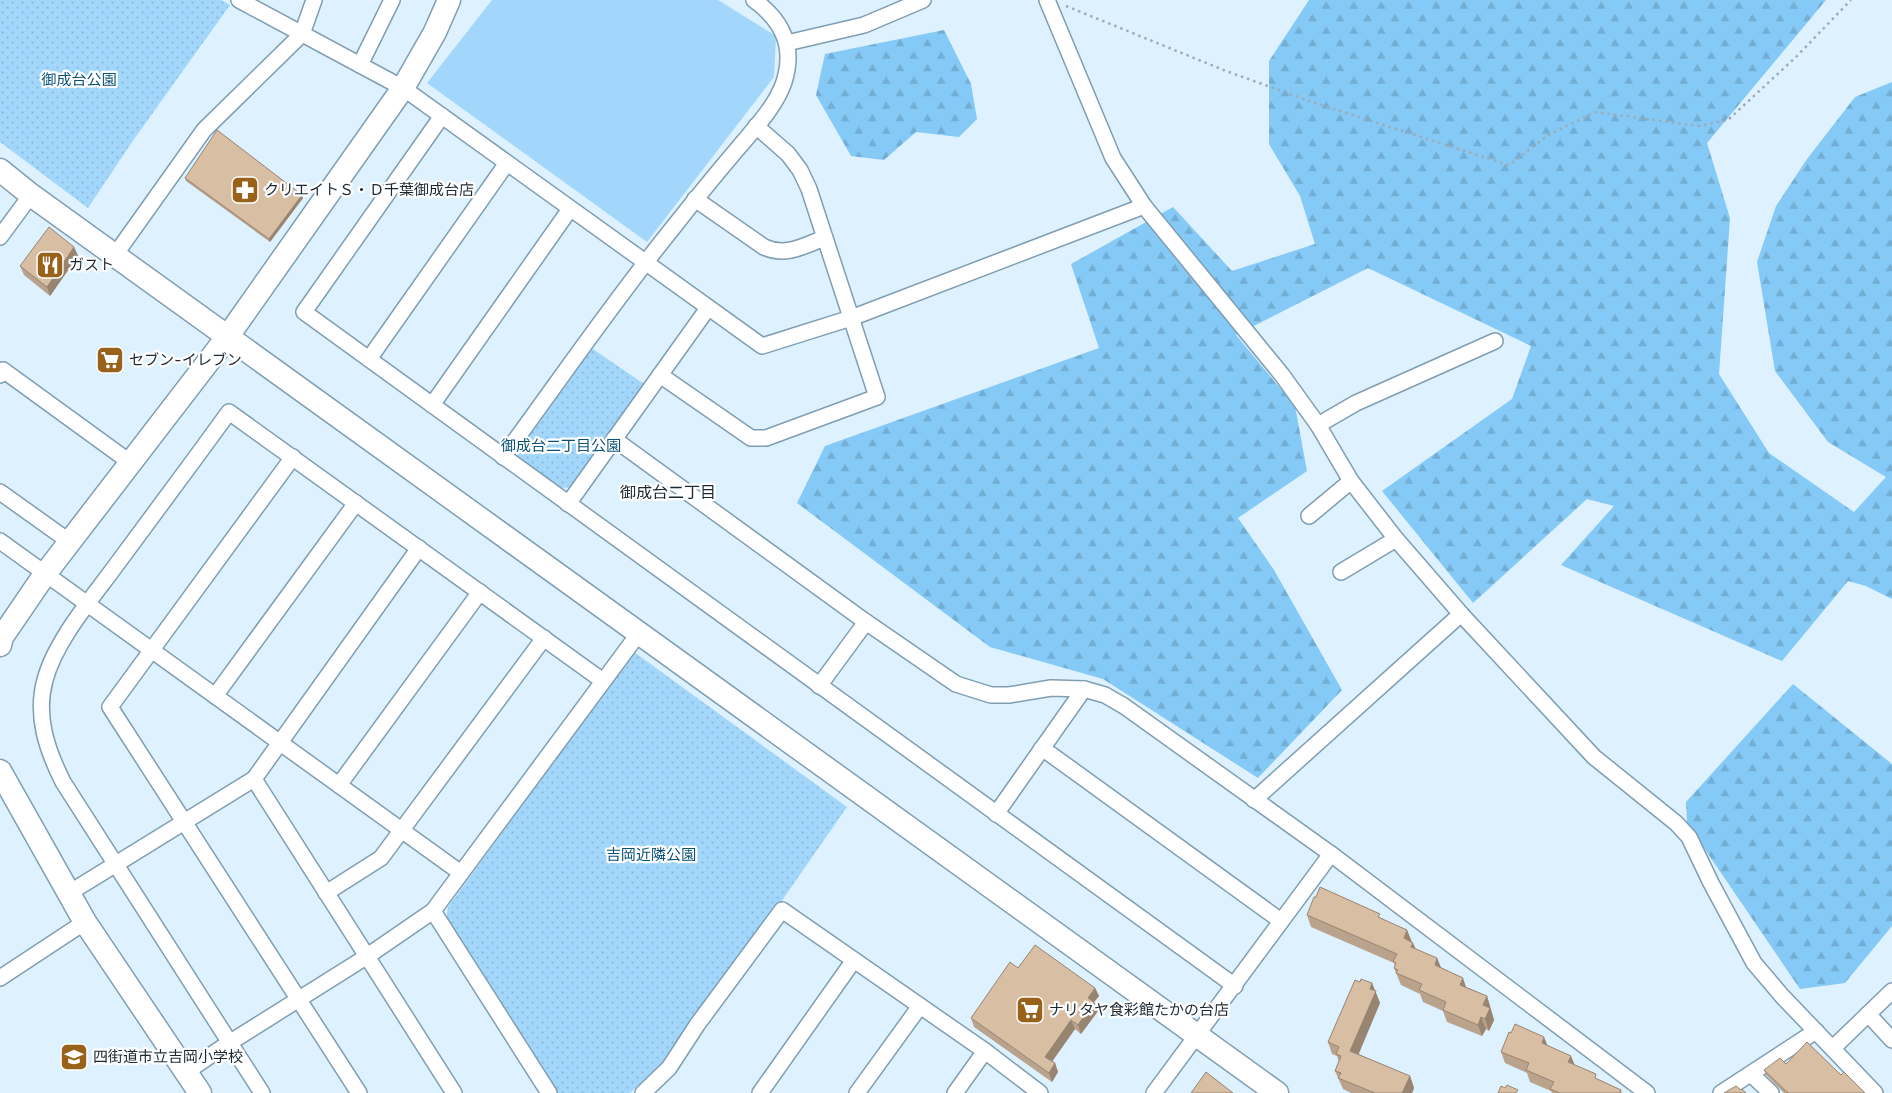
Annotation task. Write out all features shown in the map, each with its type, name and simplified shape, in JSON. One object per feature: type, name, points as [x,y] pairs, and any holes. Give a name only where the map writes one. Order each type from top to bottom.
[{"type":"street","points":[[239,0],[403,88],[762,346],[851,318],[1144,206]]},
{"type":"street","points":[[115,255],[204,130],[302,34],[314,0]]},
{"type":"street","points":[[360,65],[392,0]]},
{"type":"street","points":[[0,644],[2,637],[45,574],[228,336],[403,88],[435,32],[449,0]]},
{"type":"street","points":[[503,457],[646,261],[775,100],[784,83],[788,68],[787,43],[782,28],[774,17],[754,0]]},
{"type":"street","points":[[787,43],[864,25],[923,0]]},
{"type":"street","points":[[1054,2],[1113,158],[1144,206],[1282,375],[1318,424],[1351,481],[1396,539],[1461,614],[1594,757],[1676,823],[1689,837],[1711,883],[1754,963],[1782,996],[1876,1093]]},
{"type":"street","points":[[442,116],[304,312],[1235,986]]},
{"type":"street","points":[[660,374],[751,438],[766,438],[877,397],[809,189],[800,170],[788,154],[756,126]]},
{"type":"street","points":[[369,359],[508,163]]},
{"type":"street","points":[[0,170],[115,255],[1277,1093]]},
{"type":"street","points":[[0,237],[31,194]]},
{"type":"street","points":[[695,199],[774,252],[786,252],[824,238]]},
{"type":"street","points":[[432,405],[570,209]]},
{"type":"street","points":[[568,504],[708,308]]},
{"type":"street","points":[[1318,424],[1356,403],[1495,341]]},
{"type":"street","points":[[0,375],[3,370],[131,463]]},
{"type":"street","points":[[262,1093],[63,782],[52,762],[44,736],[41,709],[45,680],[59,647],[88,604],[229,412],[604,681]]},
{"type":"street","points":[[614,439],[866,622],[956,684],[971,690],[1009,695],[1051,688],[1084,690],[1105,696],[1124,706],[1331,854],[1647,1093]]},
{"type":"street","points":[[293,457],[110,708],[359,1093]]},
{"type":"street","points":[[1309,516],[1351,481]]},
{"type":"street","points":[[0,492],[70,542]]},
{"type":"street","points":[[215,696],[356,503]]},
{"type":"street","points":[[1341,572],[1396,539]]},
{"type":"street","points":[[0,541],[461,873]]},
{"type":"street","points":[[69,893],[116,866],[254,779],[419,548]]},
{"type":"street","points":[[339,785],[480,592]]},
{"type":"street","points":[[1254,800],[1461,614]]},
{"type":"street","points":[[819,686],[866,622]]},
{"type":"street","points":[[186,1072],[366,957],[433,911],[639,633]]},
{"type":"street","points":[[326,893],[381,858],[544,638]]},
{"type":"street","points":[[996,814],[1084,690]]},
{"type":"street","points":[[1042,748],[1281,921]]},
{"type":"street","points":[[0,771],[85,922],[200,1093]]},
{"type":"street","points":[[254,779],[454,1093]]},
{"type":"street","points":[[1154,1093],[1331,854]]},
{"type":"street","points":[[643,1093],[668,1068],[697,1025],[782,910],[985,1052],[1040,1093]]},
{"type":"street","points":[[433,911],[549,1093]]},
{"type":"street","points":[[0,978],[85,922]]},
{"type":"street","points":[[760,1093],[854,960]]},
{"type":"street","points":[[1833,1048],[1892,991]]},
{"type":"street","points":[[858,1093],[920,1006]]},
{"type":"street","points":[[1868,1014],[1892,1040]]},
{"type":"street","points":[[1721,1093],[1752,1075],[1816,1031]]},
{"type":"street","points":[[955,1093],[985,1052]]},
{"type":"street","points":[[1752,1075],[1771,1093]]},
{"type":"path","points":[[1054,2],[1226,71],[1327,107],[1509,165],[1550,134],[1595,112],[1699,126],[1728,120],[1797,56],[1851,0]]},
{"type":"green space","name":"御成台公園","points":[[0,0],[221,0],[230,5],[132,142],[88,208],[0,142]]},
{"type":"green space","points":[[492,0],[718,0],[776,36],[774,77],[647,242],[427,83]]},
{"type":"green space","points":[[1309,0],[1826,0],[1707,143],[1730,218],[1719,374],[1769,453],[1854,512],[1886,477],[1828,442],[1775,371],[1757,262],[1776,206],[1807,159],[1855,97],[1892,82],[1892,599],[1866,586],[1848,581],[1782,661],[1561,565],[1614,506],[1587,499],[1473,603],[1382,491],[1512,399],[1531,346],[1368,268],[1236,335],[1295,406],[1307,471],[1238,518],[1274,570],[1342,690],[1258,778],[1103,679],[990,647],[797,503],[825,446],[1099,348],[1071,264],[1173,207],[1232,271],[1315,244],[1300,196],[1269,144],[1269,61]]},
{"type":"green space","points":[[944,30],[971,84],[977,119],[959,137],[916,132],[884,160],[851,156],[816,95],[825,54]]},
{"type":"green space","name":"御成台二丁目公園","points":[[590,347],[644,384],[573,487],[559,488],[518,459],[516,450]]},
{"type":"green space","name":"吉岡近隣公園","points":[[634,652],[847,807],[783,899],[662,1063],[630,1093],[558,1093],[446,920],[448,907]]},
{"type":"green space","points":[[1793,684],[1892,764],[1892,926],[1845,983],[1800,989],[1687,823],[1686,802]]},
{"type":"building","name":"クリエイトＳ・Ｄ千葉御成台店","points":[[217,130],[302,195],[269,239],[185,178]]},
{"type":"building","points":[[49,227],[74,247],[47,287],[20,266]]},
{"type":"building","points":[[1320,887],[1380,914],[1378,917],[1407,930],[1404,938],[1413,943],[1411,947],[1437,958],[1435,965],[1463,978],[1460,985],[1487,996],[1483,1005],[1490,1008],[1485,1019],[1481,1017],[1478,1025],[1443,1010],[1446,1002],[1419,990],[1422,984],[1396,973],[1398,970],[1394,968],[1396,963],[1393,961],[1397,954],[1307,915]]},
{"type":"building","points":[[1035,945],[1095,988],[1088,998],[1094,1002],[1078,1025],[1071,1020],[1045,1057],[1055,1063],[1049,1073],[971,1018],[1010,962],[1018,968]]},
{"type":"building","points":[[1361,979],[1372,983],[1370,989],[1376,991],[1350,1051],[1410,1076],[1402,1093],[1375,1093],[1338,1078],[1341,1073],[1335,1071],[1341,1056],[1336,1054],[1339,1047],[1328,1042],[1355,980],[1360,982]]},
{"type":"building","points":[[1515,1024],[1544,1037],[1542,1043],[1571,1056],[1568,1062],[1596,1074],[1595,1078],[1621,1090],[1619,1093],[1560,1093],[1550,1089],[1554,1082],[1526,1070],[1529,1063],[1501,1052],[1509,1032],[1511,1033]]},
{"type":"building","points":[[1807,1042],[1841,1075],[1844,1072],[1865,1093],[1788,1093],[1764,1070],[1780,1058],[1786,1064]]},
{"type":"building","points":[[1206,1072],[1233,1093],[1191,1093]]},
{"type":"building","points":[[1507,1085],[1518,1090],[1516,1093],[1498,1093],[1501,1086],[1505,1088]]},
{"type":"building","points":[[1736,1086],[1746,1093],[1724,1093]]},
{"type":"place","name":"クリエイトＳ・Ｄ千葉御成台店","points":[[245,190]]},
{"type":"place","name":"ガスト","points":[[50,265]]},
{"type":"place","name":"セブン-イレブン","points":[[110,360]]},
{"type":"place","name":"ナリタヤ食彩館たかの台店","points":[[1030,1010]]},
{"type":"place","name":"四街道市立吉岡小学校","points":[[74,1057]]},
{"type":"district","name":"御成台二丁目","points":[[668,492]]}]
